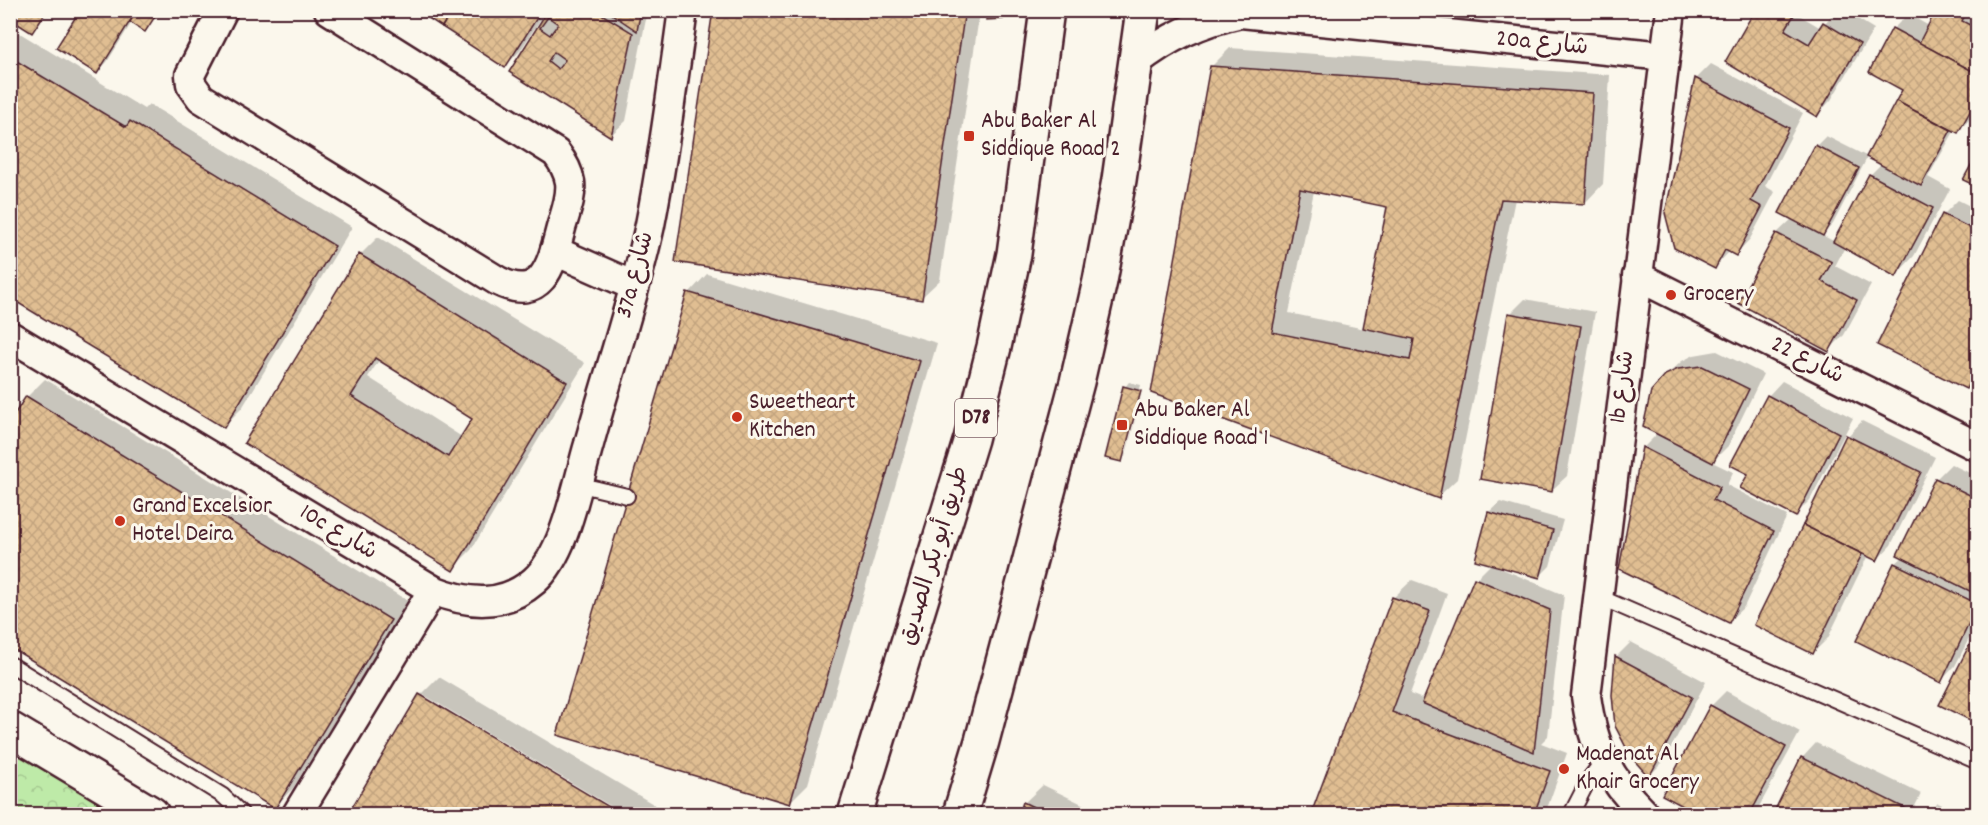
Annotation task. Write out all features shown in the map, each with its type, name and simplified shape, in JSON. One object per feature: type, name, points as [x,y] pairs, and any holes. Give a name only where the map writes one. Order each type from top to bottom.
[{"type":"main road","name":"طريق أبو بكر الصديق","points":[[855,814],[971,439],[994,347],[1014,254],[1047,10]]},
{"type":"main road","points":[[960,814],[982,741],[1077,382],[1119,180],[1143,10]]},
{"type":"main road","points":[[10,729],[152,814]]},
{"type":"street","points":[[223,10],[190,75],[191,84],[201,98],[511,288],[525,288],[538,282],[548,272],[555,251],[570,184],[566,168],[556,153],[329,10]]},
{"type":"street","name":"37a شارع","points":[[562,535],[634,286],[660,169],[683,10]]},
{"type":"street","name":"1b شارع","points":[[1645,814],[1622,791],[1603,761],[1591,729],[1586,696],[1671,10]]},
{"type":"street","name":"20a شارع","points":[[1135,63],[1158,45],[1184,30],[1239,12],[1665,56]]},
{"type":"street","points":[[555,251],[634,286]]},
{"type":"street","name":"شارع 22","points":[[1637,276],[1977,447]]},
{"type":"street","name":"10c شارع","points":[[14,344],[433,590],[458,600],[485,602],[512,595],[534,581],[552,560],[562,535]]},
{"type":"street","points":[[297,814],[433,590]]},
{"type":"lane","points":[[577,484],[627,496]]},
{"type":"lane","points":[[1597,596],[1977,762]]},
{"type":"lane","points":[[10,664],[223,796],[242,814]]},
{"type":"lane","points":[[1571,814],[1589,779],[1603,761]]},
{"type":"green space","points":[[11,738],[136,814],[11,814]]},
{"type":"building","points":[[10,10],[47,10],[32,33],[10,19]]},
{"type":"building","points":[[80,10],[137,10],[97,74],[56,48]]},
{"type":"building","points":[[137,10],[158,12],[145,32],[130,22]]},
{"type":"building","points":[[416,10],[452,10],[442,27]]},
{"type":"building","points":[[452,10],[542,10],[505,68],[442,27]]},
{"type":"building","points":[[548,10],[595,10],[633,33],[611,137],[509,72]],"holes":[[[548,17],[558,24],[550,35],[540,28]],[[554,52],[565,60],[558,69],[548,61]]]},
{"type":"building","points":[[606,10],[641,10],[637,31]]},
{"type":"building","points":[[713,10],[965,10],[922,300],[675,262]]},
{"type":"building","points":[[987,10],[1004,10],[1003,19],[986,20]]},
{"type":"building","points":[[1755,10],[1797,10],[1785,30],[1809,44],[1823,22],[1860,44],[1817,117],[1725,62]]},
{"type":"building","points":[[1936,10],[1968,10],[1962,21],[1978,29],[1978,74],[1919,43]]},
{"type":"building","points":[[1892,28],[1978,74],[1978,97],[1958,133],[1896,101],[1902,90],[1869,72]]},
{"type":"building","points":[[10,57],[126,127],[130,121],[335,246],[224,428],[10,298]]},
{"type":"building","points":[[1210,66],[1593,93],[1585,204],[1501,199],[1439,499],[1151,393]],"holes":[[[1300,189],[1387,207],[1363,328],[1414,339],[1410,360],[1272,332]]]},
{"type":"building","points":[[1695,78],[1789,128],[1751,201],[1762,207],[1736,256],[1725,250],[1715,269],[1674,248],[1665,213]]},
{"type":"building","points":[[1896,101],[1951,130],[1921,186],[1866,157]]},
{"type":"building","points":[[1815,145],[1859,168],[1823,236],[1779,213]]},
{"type":"building","points":[[1978,152],[1978,187],[1963,180]]},
{"type":"building","points":[[1869,174],[1933,208],[1896,277],[1833,242]]},
{"type":"building","points":[[1942,214],[1978,232],[1978,365],[1966,389],[1877,345]]},
{"type":"building","points":[[1776,233],[1832,262],[1821,281],[1857,300],[1829,352],[1738,303]]},
{"type":"building","points":[[359,254],[567,382],[453,571],[244,443]],"holes":[[[375,358],[472,419],[448,457],[351,396]]]},
{"type":"building","points":[[687,292],[920,361],[790,804],[557,735]]},
{"type":"building","points":[[1508,313],[1581,326],[1552,492],[1480,479]]},
{"type":"building","points":[[1702,366],[1749,389],[1713,463],[1643,427],[1651,391],[1665,375],[1678,369]]},
{"type":"building","points":[[1123,386],[1141,391],[1122,462],[1105,458]]},
{"type":"building","points":[[1767,395],[1839,433],[1796,517],[1740,488],[1748,474],[1730,465]]},
{"type":"building","name":"Grand Excelsior Hotel Deira","points":[[26,396],[391,620],[275,809],[10,647],[10,421]]},
{"type":"building","points":[[1846,435],[1921,472],[1877,561],[1803,525]]},
{"type":"building","points":[[1642,447],[1720,487],[1713,500],[1774,531],[1729,623],[1619,569]]},
{"type":"building","points":[[1935,478],[1978,499],[1978,595],[1897,555]]},
{"type":"building","points":[[1488,512],[1553,530],[1540,578],[1475,560]]},
{"type":"building","points":[[1803,525],[1862,554],[1813,654],[1754,625]]},
{"type":"building","points":[[1894,563],[1978,604],[1941,683],[1856,641]]},
{"type":"building","points":[[1474,578],[1550,610],[1534,752],[1422,703]]},
{"type":"building","points":[[1392,597],[1430,611],[1392,712],[1550,771],[1534,814],[1311,814]]},
{"type":"building","points":[[1978,628],[1978,724],[1939,705]]},
{"type":"building","points":[[1615,656],[1692,697],[1649,777],[1631,757],[1615,726],[1612,695]]},
{"type":"building","points":[[419,694],[621,814],[348,814]]},
{"type":"building","points":[[1710,705],[1786,747],[1750,814],[1698,814],[1662,795]]},
{"type":"building","points":[[1801,757],[1907,809],[1905,814],[1773,814]]},
{"type":"building","points":[[1023,802],[1048,814],[1019,814]]},
{"type":"place","name":"Abu Baker Al Siddique Road 2","points":[[969,136]]},
{"type":"place","name":"Grocery","points":[[1671,295]]},
{"type":"place","name":"Sweetheart Kitchen","points":[[737,417]]},
{"type":"place","name":"Abu Baker Al Siddique Road 1","points":[[1122,425]]},
{"type":"place","name":"Grand Excelsior Hotel Deira","points":[[120,521]]},
{"type":"place","name":"Madenat Al Khair Grocery","points":[[1564,769]]}]
